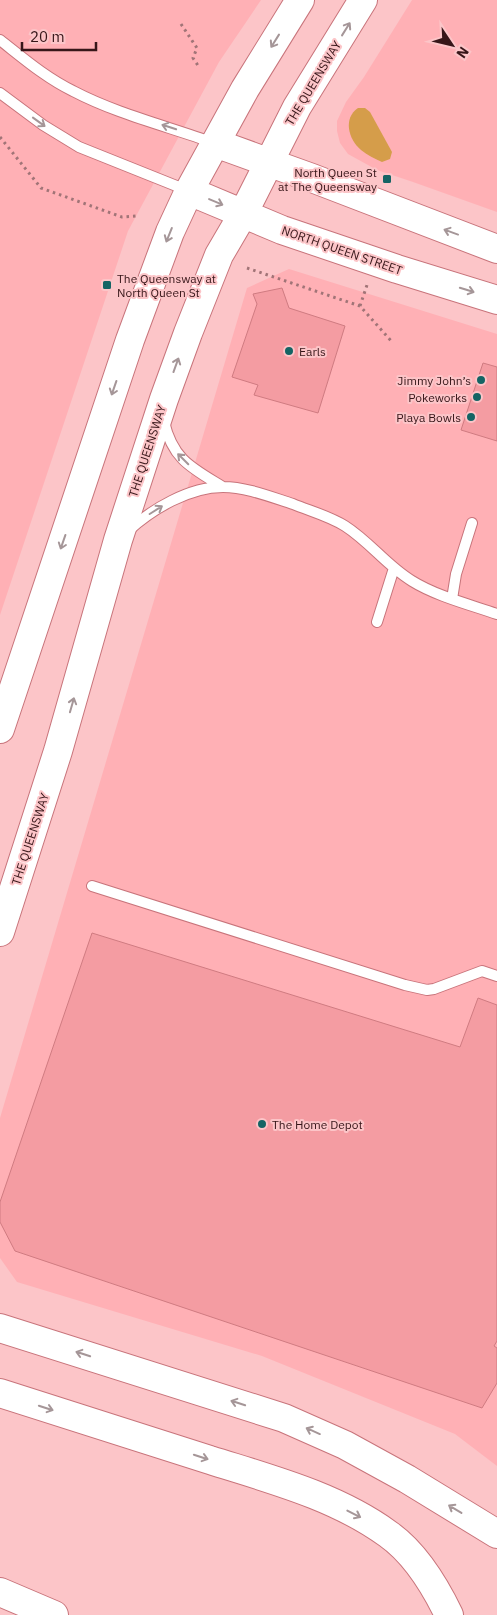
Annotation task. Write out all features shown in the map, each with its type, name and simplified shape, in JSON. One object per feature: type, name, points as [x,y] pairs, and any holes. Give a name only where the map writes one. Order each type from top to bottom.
[{"type":"main road","points":[[0,729],[130,340],[170,232],[189,191],[245,89],[300,0]]},
{"type":"main road","name":"THE QUEENSWAY","points":[[0,932],[58,752],[118,540],[164,398],[188,334],[219,255],[243,214],[297,107],[363,0]]},
{"type":"main road","points":[[215,143],[497,249]]},
{"type":"main road","name":"NORTH QUEEN STREET","points":[[189,191],[282,230],[497,300]]},
{"type":"main road","points":[[0,1328],[284,1418],[345,1445],[497,1534]]},
{"type":"main road","points":[[0,1393],[285,1484],[337,1505],[388,1534],[405,1548],[439,1594],[449,1615]]},
{"type":"main road","points":[[0,1592],[54,1615]]},
{"type":"lane","points":[[0,40],[40,71],[72,91],[116,110],[215,143]]},
{"type":"lane","points":[[0,93],[43,125],[79,147],[189,191]]},
{"type":"lane","points":[[164,398],[164,423],[169,439],[179,456],[189,465],[223,487]]},
{"type":"lane","points":[[118,540],[140,521],[163,506],[198,491],[223,487],[250,491],[270,496],[344,525],[366,540],[394,568],[414,582],[452,599],[497,614]]},
{"type":"lane","points":[[452,599],[456,574],[472,523]]},
{"type":"lane","points":[[377,622],[394,568]]},
{"type":"lane","points":[[92,886],[405,985],[427,990],[482,971],[497,976]]},
{"type":"path","points":[[182,24],[197,48],[193,58],[199,67]]},
{"type":"path","points":[[0,137],[40,188],[122,218],[136,216]]},
{"type":"path","points":[[247,268],[360,306],[393,343]]},
{"type":"path","points":[[360,306],[367,285]]},
{"type":"shaded area","points":[[0,0],[261,0],[219,62],[128,231],[0,615]]},
{"type":"shaded area","points":[[412,0],[497,0],[497,212],[377,170],[348,154],[340,143],[337,121],[346,102],[364,77]]},
{"type":"shaded area","points":[[358,108],[365,108],[370,112],[392,152],[390,159],[382,162],[366,154],[353,140],[350,135],[349,123],[353,112]]},
{"type":"shaded area","points":[[289,269],[497,334],[497,1466],[455,1434],[262,1356],[17,1282],[0,1258],[0,1118],[247,288]]},
{"type":"building","name":"Earls","points":[[282,288],[289,308],[345,326],[318,413],[254,395],[258,385],[232,377],[257,304],[253,294]]},
{"type":"building","points":[[483,363],[497,367],[497,441],[461,430]]},
{"type":"building","name":"The Home Depot","points":[[92,933],[460,1047],[478,998],[497,1005],[497,1341],[494,1346],[497,1348],[497,1383],[482,1408],[15,1251],[0,1222],[0,1202]]},
{"type":"place","name":"North Queen St at The Queensway","points":[[387,179]]},
{"type":"place","name":"The Queensway at North Queen St","points":[[107,285]]},
{"type":"place","name":"Earls","points":[[289,351]]},
{"type":"place","name":"Jimmy John’s","points":[[481,380]]},
{"type":"place","name":"Pokeworks","points":[[477,397]]},
{"type":"place","name":"Playa Bowls","points":[[471,417]]},
{"type":"place","name":"The Home Depot","points":[[262,1124]]}]
